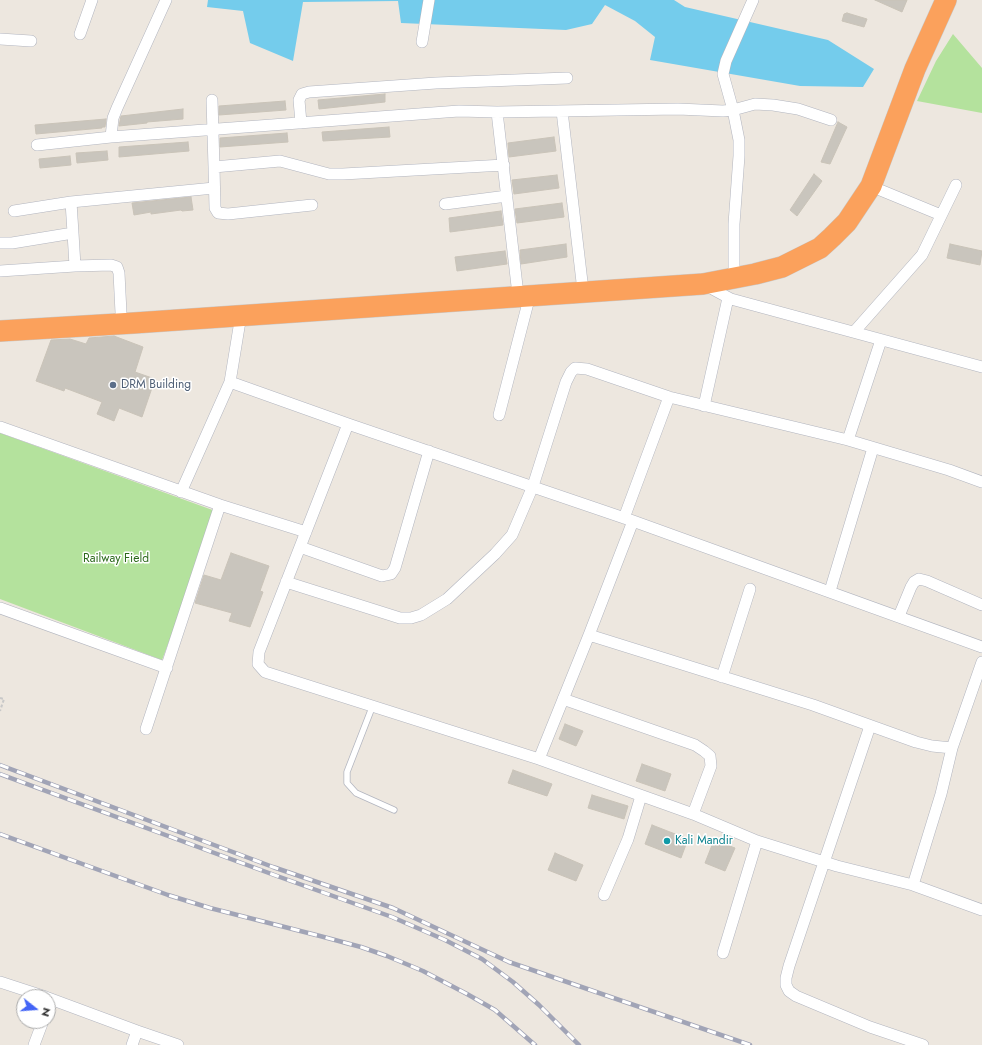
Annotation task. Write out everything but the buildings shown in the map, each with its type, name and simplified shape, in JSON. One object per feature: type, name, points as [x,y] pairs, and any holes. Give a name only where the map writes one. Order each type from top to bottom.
[{"type":"highway","points":[[0,321],[524,291],[703,284],[782,267],[820,248],[848,222],[866,185],[879,144],[903,91],[922,36],[941,0],[946,0],[912,68]]},
{"type":"highway","points":[[0,331],[241,315],[524,291],[582,282],[714,274],[734,271],[792,252],[815,239],[831,226],[866,185]]},
{"type":"street","points":[[80,34],[92,0]]},
{"type":"street","points":[[111,137],[113,118],[117,108],[166,0]]},
{"type":"street","points":[[422,42],[429,0]]},
{"type":"street","points":[[734,271],[734,224],[739,156],[733,110],[723,74],[726,61],[752,0]]},
{"type":"street","points":[[0,39],[31,41]]},
{"type":"street","points":[[301,123],[298,100],[302,94],[309,92],[436,83],[567,78]]},
{"type":"street","points":[[212,100],[215,208],[218,214],[312,205]]},
{"type":"street","points":[[37,145],[111,137],[459,111],[497,112],[678,109],[723,111],[755,104],[798,109],[831,120]]},
{"type":"street","points":[[562,111],[582,282]]},
{"type":"street","points":[[497,112],[507,196],[524,291],[499,415]]},
{"type":"street","points":[[214,167],[280,161],[329,174],[343,174],[504,165]]},
{"type":"street","points":[[866,185],[941,216]]},
{"type":"street","points":[[854,332],[922,255],[956,185]]},
{"type":"street","points":[[14,210],[71,202],[214,188]]},
{"type":"street","points":[[445,204],[507,196]]},
{"type":"street","points":[[71,202],[74,266]]},
{"type":"street","points":[[0,243],[12,243],[72,233]]},
{"type":"street","points":[[0,271],[105,264],[116,267],[119,273],[121,313]]},
{"type":"street","points":[[703,284],[728,298],[982,367]]},
{"type":"street","points":[[704,406],[728,298]]},
{"type":"street","points":[[181,492],[230,382],[241,315]]},
{"type":"street","points":[[848,440],[882,340]]},
{"type":"street","points":[[286,582],[400,618],[411,618],[421,615],[447,599],[495,554],[512,534],[533,486],[566,382],[571,372],[575,368],[587,369],[704,406],[848,440],[950,470],[982,482]]},
{"type":"street","points":[[230,382],[429,452],[629,519],[982,647]]},
{"type":"street","points":[[538,759],[589,635],[669,396]]},
{"type":"street","points":[[348,424],[259,652],[258,664],[265,672],[373,705],[538,759],[693,814],[757,841],[913,885],[982,910]]},
{"type":"street","points":[[0,427],[181,492],[306,532]]},
{"type":"street","points":[[830,591],[873,448]]},
{"type":"street","points":[[300,547],[382,576],[391,574],[395,568],[429,452]]},
{"type":"street","points":[[146,729],[220,505]]},
{"type":"street","points":[[899,616],[911,587],[914,582],[919,579],[927,581],[982,605]]},
{"type":"street","points":[[722,677],[750,589]]},
{"type":"street","points":[[0,608],[166,668]]},
{"type":"street","points":[[589,635],[812,705],[916,742],[932,746],[952,748]]},
{"type":"street","points":[[913,885],[941,794],[952,748],[981,668]]},
{"type":"street","points":[[563,699],[695,745],[710,756],[711,766],[693,814]]},
{"type":"street","points":[[870,726],[789,966],[786,985],[796,996],[870,1027],[923,1045]]},
{"type":"street","points":[[604,895],[628,839],[641,796]]},
{"type":"street","points":[[723,953],[757,841]]},
{"type":"street","points":[[0,982],[18,989]]},
{"type":"street","points":[[56,1003],[178,1045]]},
{"type":"street","points":[[34,1045],[40,1029]]},
{"type":"street","points":[[132,1045],[137,1031]]},
{"type":"lane","points":[[373,705],[347,772],[347,783],[356,793],[394,810]]},
{"type":"path","points":[[0,698],[4,699],[0,711]]},
{"type":"green space","points":[[953,34],[982,68],[982,113],[917,101],[936,61]]},
{"type":"green space","name":"Railway Field","points":[[0,433],[218,512],[162,660],[0,599]]},
{"type":"water","points":[[208,0],[674,0],[685,7],[828,40],[874,69],[863,87],[800,86],[650,60],[655,37],[635,21],[605,5],[592,24],[566,30],[401,23],[398,1],[303,2],[293,61],[250,43],[243,11],[207,7]]},
{"type":"railway","points":[[0,765],[273,867],[393,908],[509,962],[750,1045]]},
{"type":"railway","points":[[0,774],[392,917],[445,940],[482,959],[513,982],[539,1005],[579,1045]]},
{"type":"railway","points":[[0,834],[168,895],[210,908],[361,947],[387,956],[423,971],[495,1010],[535,1045]]},
{"type":"place","name":"DRM Building","points":[[113,385]]},
{"type":"place","name":"Kali Mandir","points":[[667,841]]}]
